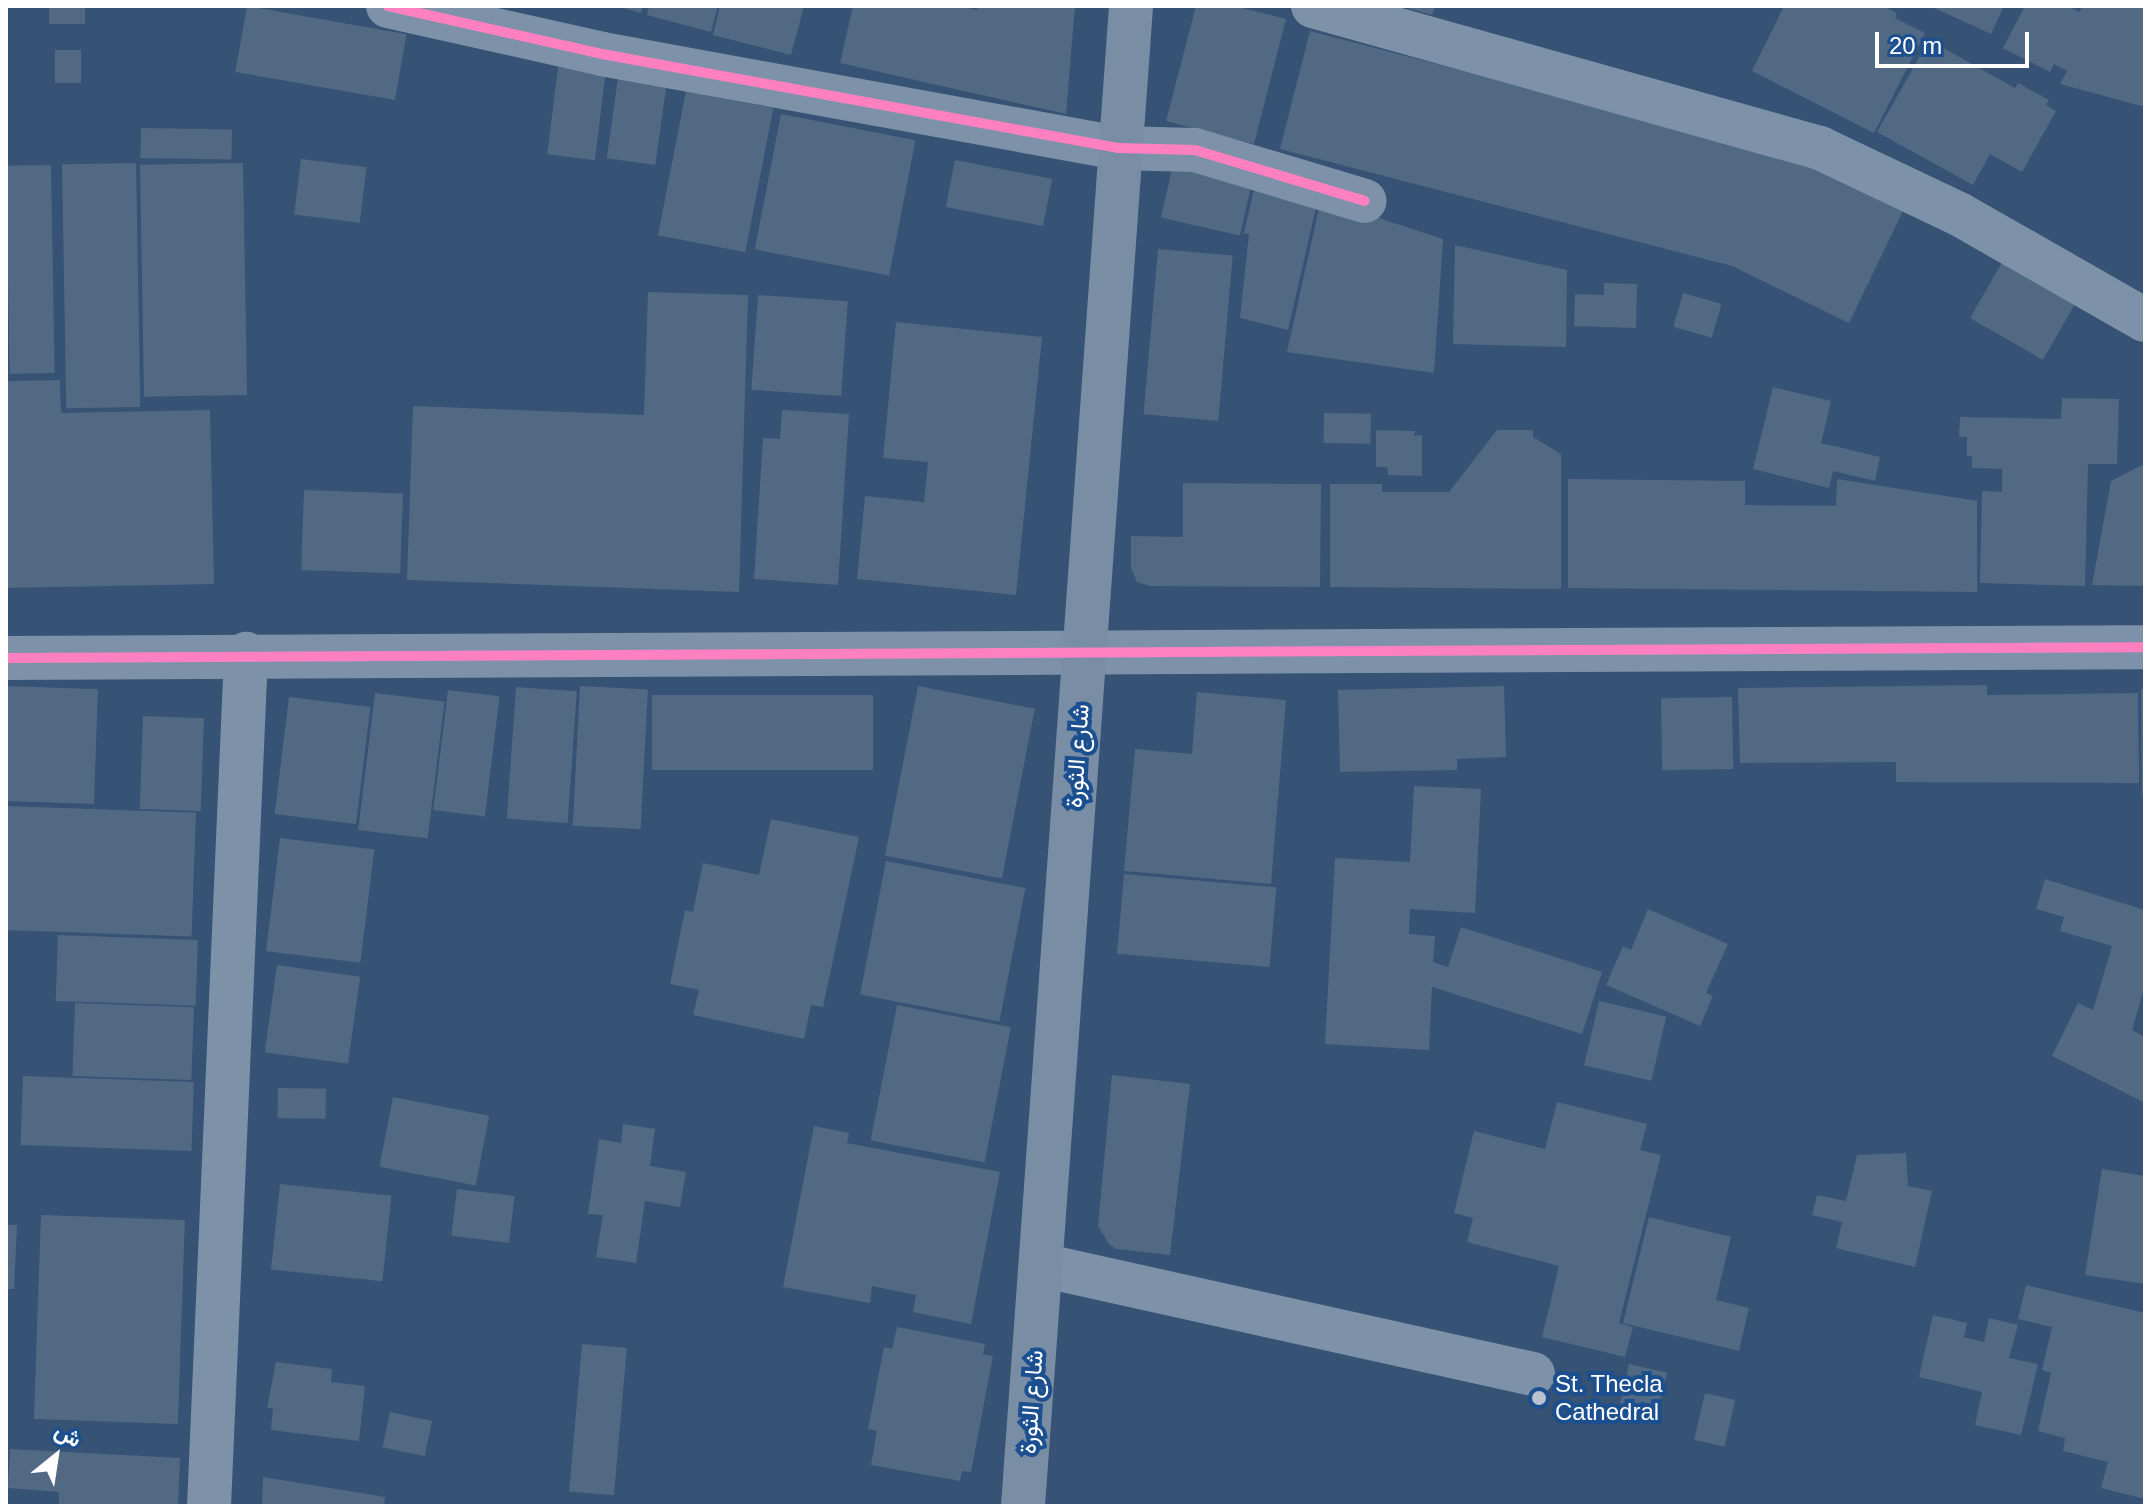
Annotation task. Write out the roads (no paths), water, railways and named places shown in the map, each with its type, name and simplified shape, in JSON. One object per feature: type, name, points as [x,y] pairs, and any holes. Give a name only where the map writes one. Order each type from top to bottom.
[{"type":"main road","name":"شارع الثورة","points":[[1023,1506],[1118,148],[1131,6]]},
{"type":"street","points":[[388,6],[602,54],[1118,148],[1195,150],[1365,201]]},
{"type":"street","points":[[1313,6],[1820,148],[1959,214],[2145,320]]},
{"type":"street","points":[[6,658],[1085,649],[2145,647]]},
{"type":"street","points":[[209,1506],[246,654]]},
{"type":"street","points":[[1041,1265],[1533,1374]]},
{"type":"place","name":"St. Thecla Cathedral","points":[[1539,1398]]}]
